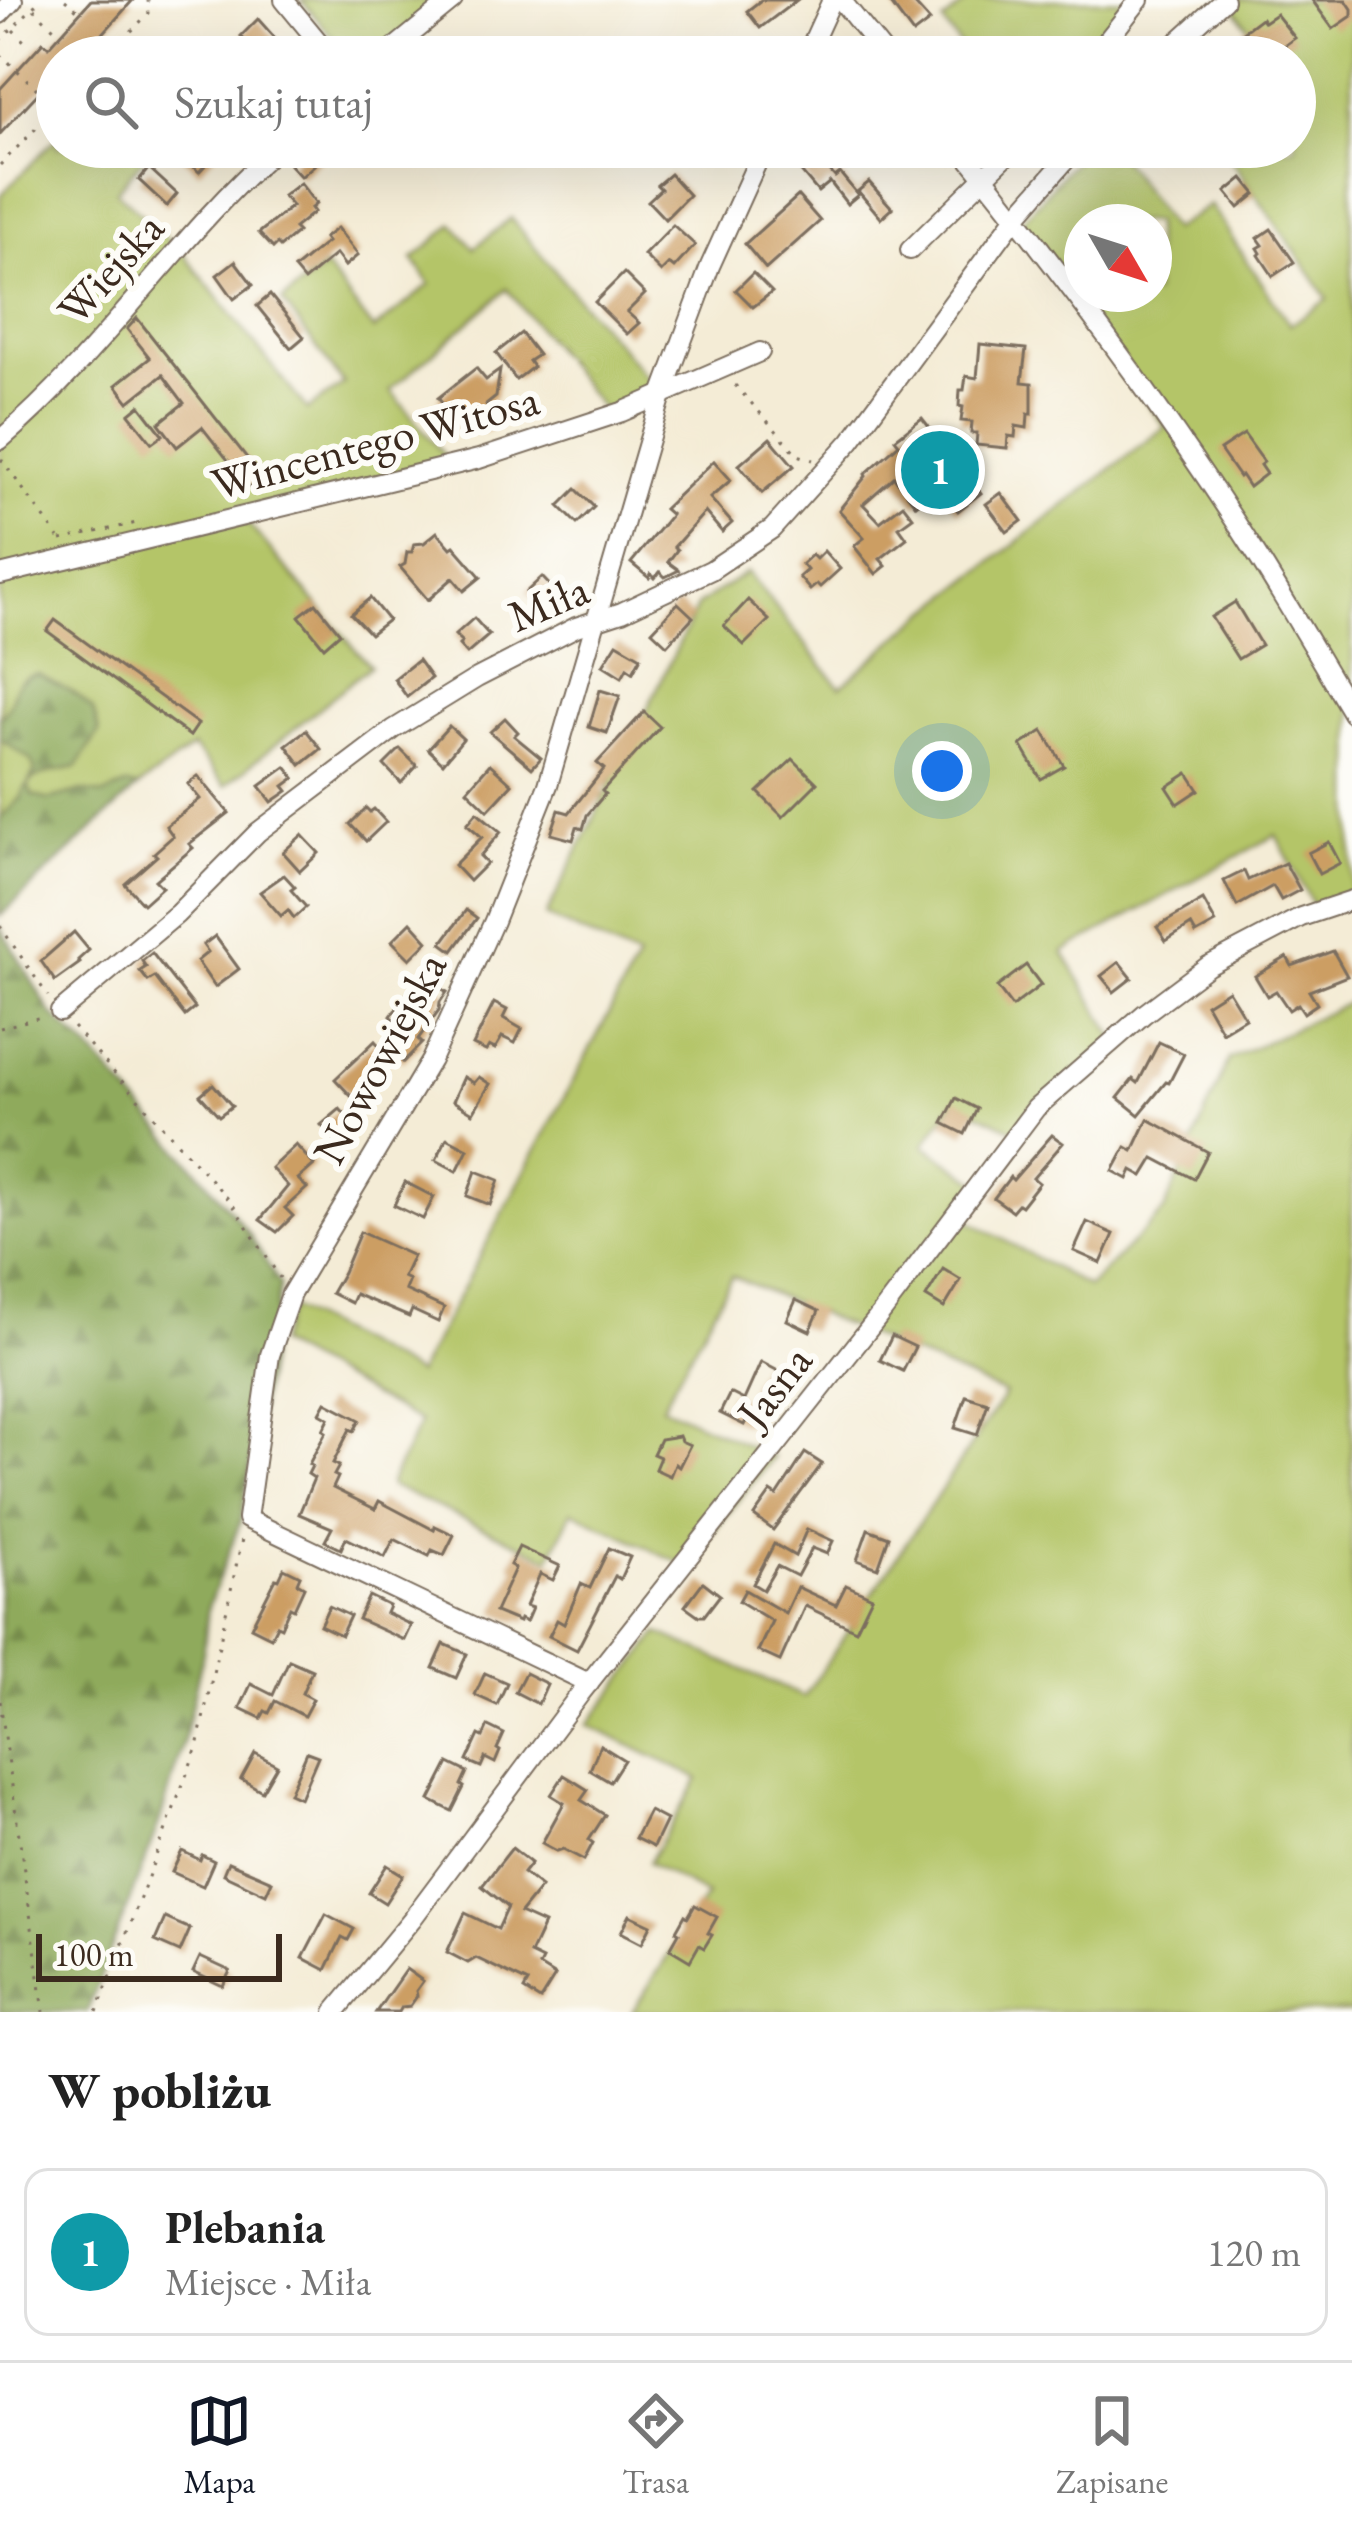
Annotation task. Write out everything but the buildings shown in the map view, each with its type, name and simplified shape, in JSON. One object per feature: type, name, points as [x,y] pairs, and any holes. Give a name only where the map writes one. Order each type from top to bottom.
[{"type":"street","points":[[6,22],[13,0]]},
{"type":"street","points":[[284,0],[314,36]]},
{"type":"street","points":[[409,36],[453,0]]},
{"type":"street","points":[[816,36],[832,0]]},
{"type":"street","points":[[841,0],[870,36]]},
{"type":"street","points":[[1111,36],[1139,0]]},
{"type":"street","points":[[1184,36],[1224,0]]},
{"type":"street","name":"Wiejska","points":[[0,440],[41,405],[255,168]]},
{"type":"street","name":"Nowowiejska","points":[[247,1520],[270,1355],[291,1294],[431,1060],[485,941],[548,785],[662,394],[710,266],[754,168]]},
{"type":"street","points":[[977,168],[1072,289],[1168,425],[1260,561],[1352,713]]},
{"type":"street","points":[[910,250],[993,168]]},
{"type":"street","name":"Miła","points":[[60,1012],[178,914],[258,832],[394,729],[477,678],[576,627],[711,570],[772,530],[851,441],[1015,218],[1059,168]]},
{"type":"street","name":"Wincentego Witosa","points":[[0,575],[478,459],[588,425],[760,352]]},
{"type":"street","name":"Jasna","points":[[335,2012],[1036,1108],[1144,1014],[1208,966],[1301,917],[1352,900]]},
{"type":"street","points":[[247,1520],[589,1683]]},
{"type":"path","points":[[0,41],[6,22],[40,0]]},
{"type":"path","points":[[65,0],[76,10]]},
{"type":"path","points":[[127,36],[149,13],[148,0]]},
{"type":"path","points":[[33,8],[56,30]]},
{"type":"path","points":[[6,22],[30,47]]},
{"type":"path","points":[[0,54],[36,88]]},
{"type":"path","points":[[0,165],[36,129]]},
{"type":"path","points":[[718,370],[798,455],[830,465]]},
{"type":"path","points":[[0,458],[61,540],[153,518]]},
{"type":"path","points":[[0,926],[60,1012],[231,1202],[291,1294]]},
{"type":"path","points":[[0,1028],[60,1012]]},
{"type":"path","points":[[98,2012],[197,1747],[247,1520]]},
{"type":"path","points":[[0,1701],[44,2012]]},
{"type":"green space","points":[[301,0],[441,0],[401,36],[331,36]]},
{"type":"green space","points":[[969,0],[1131,0],[1103,36],[953,36],[943,22]]},
{"type":"green space","points":[[1352,0],[1352,896],[1314,908],[1276,835],[1063,952],[1117,1041],[1020,1133],[954,1102],[924,1145],[981,1184],[959,1215],[1088,1287],[1164,1211],[1229,1059],[1352,1001],[1352,2012],[632,2012],[707,1895],[648,1863],[699,1779],[588,1725],[659,1633],[804,1697],[1005,1394],[732,1276],[662,1406],[773,1457],[686,1566],[572,1511],[550,1558],[389,1485],[420,1422],[277,1344],[291,1308],[417,1374],[638,959],[546,916],[698,605],[747,572],[840,687],[914,623],[1165,427],[1081,312],[1172,312],[1172,230],[1210,205],[1290,325],[1328,299],[1237,168],[1316,168],[1316,36],[1255,36],[1229,3]]},
{"type":"green space","points":[[36,159],[36,168],[136,168],[116,191],[183,253],[307,410],[344,384],[282,301],[325,267],[374,330],[430,284],[413,259],[453,224],[474,248],[511,218],[659,391],[605,413],[507,289],[390,390],[454,467],[244,519],[370,666],[225,786],[193,747],[137,788],[0,916],[0,196]]},
{"type":"green space","points":[[1068,168],[1128,168],[1154,204],[1064,204],[1064,289],[1018,226]]},
{"type":"green space","points":[[38,674],[77,695],[93,710],[99,732],[77,767],[35,778],[28,785],[32,795],[49,800],[82,791],[104,795],[128,785],[137,788],[0,916],[0,819],[20,798],[35,771],[31,760],[0,739],[0,717],[21,680]]},
{"type":"green space","points":[[0,927],[51,1013],[207,1181],[250,1235],[280,1285],[241,1520],[208,1607],[183,1744],[160,1821],[87,2012],[0,2012]]},
{"type":"place","name":"Plebania","points":[[940,470]]}]
